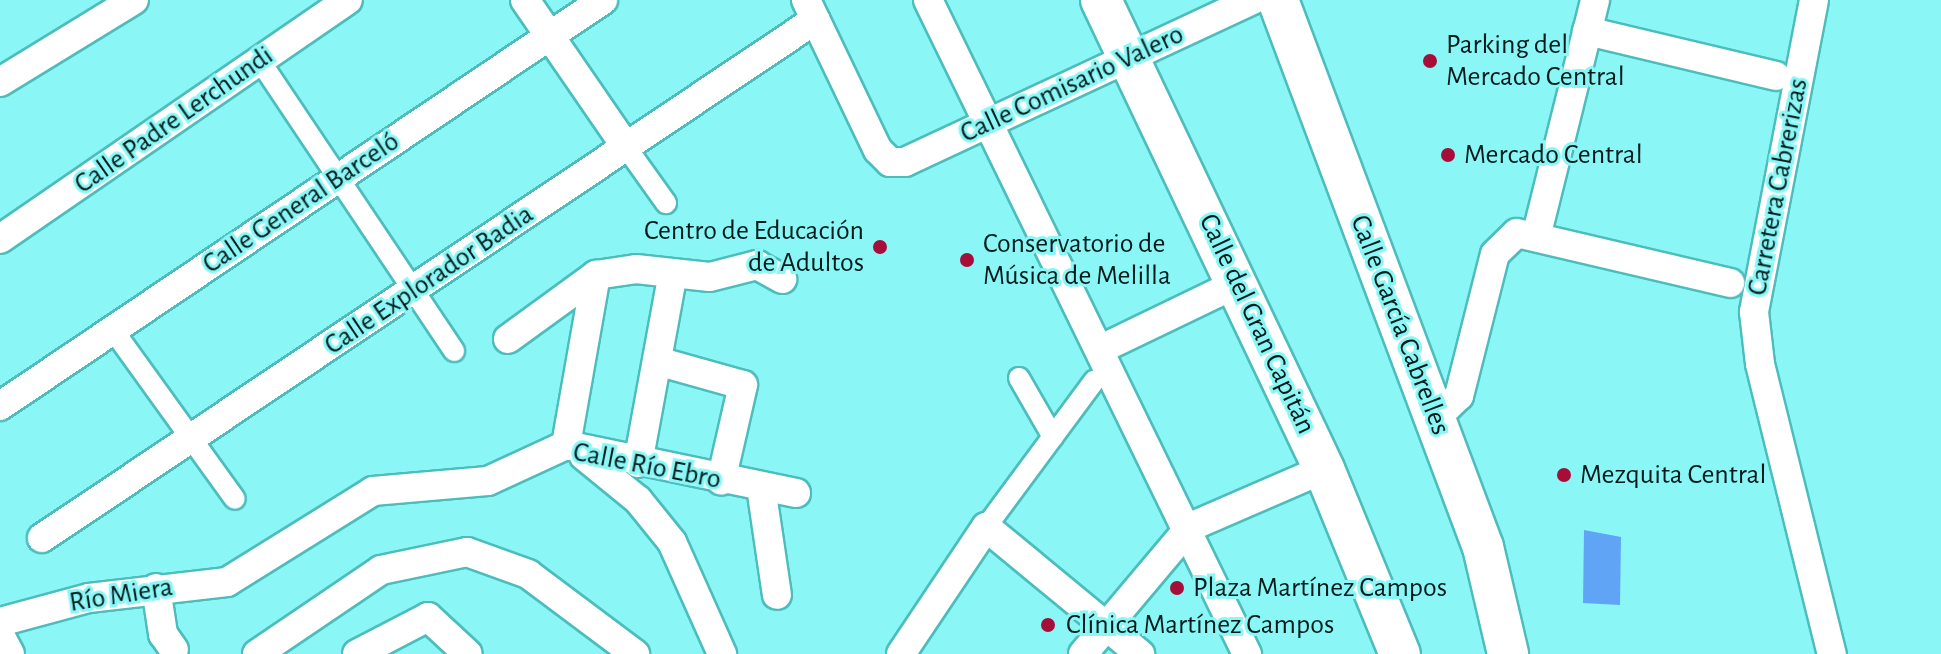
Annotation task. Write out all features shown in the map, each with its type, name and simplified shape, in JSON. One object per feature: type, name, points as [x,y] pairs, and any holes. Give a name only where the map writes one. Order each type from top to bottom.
[{"type":"main road","name":"Calle del Gran Capitán","points":[[1101,0],[1324,469],[1400,654]]},
{"type":"main road","name":"Calle García Cabrelles","points":[[1278,0],[1489,566],[1508,654]]},
{"type":"street","points":[[0,82],[134,0]]},
{"type":"street","name":"Calle Padre Lerchundi","points":[[0,239],[348,0]]},
{"type":"street","points":[[525,0],[666,203]]},
{"type":"street","name":"Calle General Barceló","points":[[0,406],[603,0]]},
{"type":"street","points":[[928,0],[1103,348],[1190,527],[1247,654]]},
{"type":"street","name":"Calle Comisario Valero","points":[[811,10],[890,162],[905,162],[1253,0]]},
{"type":"street","points":[[1537,233],[1595,0]]},
{"type":"street","name":"Carretera Cabrerizas","points":[[1814,0],[1754,312],[1760,364],[1832,654]]},
{"type":"street","name":"Calle Explorador Badia","points":[[42,538],[626,147],[811,10]]},
{"type":"street","points":[[1587,31],[1776,76]]},
{"type":"street","points":[[260,61],[454,351]]},
{"type":"street","points":[[1436,418],[1459,396],[1495,254],[1517,233],[1537,233],[1730,283]]},
{"type":"street","points":[[508,339],[596,275],[673,273],[710,277],[757,265],[782,279]]},
{"type":"street","points":[[638,463],[673,273]]},
{"type":"street","points":[[596,275],[566,445],[617,479],[658,522],[684,563],[722,654]]},
{"type":"street","points":[[1103,348],[1238,283]]},
{"type":"street","points":[[113,330],[235,499]]},
{"type":"street","points":[[657,361],[743,385],[721,481]]},
{"type":"street","points":[[1019,378],[1053,437]]},
{"type":"street","points":[[901,654],[986,527],[1094,381]]},
{"type":"street","name":"Calle Río Ebro","points":[[243,577],[373,491],[488,481],[566,445],[721,481],[796,493]]},
{"type":"street","points":[[1083,654],[1190,527],[1324,469]]},
{"type":"street","points":[[761,487],[777,595]]},
{"type":"street","points":[[986,527],[1140,654]]},
{"type":"street","points":[[257,654],[381,570],[467,552],[528,574],[635,654]]},
{"type":"street","name":"Río Miera","points":[[0,622],[156,588],[243,577]]},
{"type":"street","points":[[156,588],[163,634],[174,650]]},
{"type":"street","points":[[357,654],[417,618],[438,622],[457,650]]},
{"type":"street","points":[[0,635],[10,654]]},
{"type":"water","points":[[1584,530],[1621,537],[1620,605],[1583,603]]},
{"type":"place","name":"Parking del Mercado Central","points":[[1430,61]]},
{"type":"place","name":"Mercado Central","points":[[1448,155]]},
{"type":"place","name":"Centro de Educación de Adultos","points":[[880,247]]},
{"type":"place","name":"Conservatorio de Música de Melilla","points":[[967,260]]},
{"type":"place","name":"Mezquita Central","points":[[1564,475]]},
{"type":"place","name":"Plaza Martínez Campos","points":[[1177,588]]},
{"type":"place","name":"Clínica Martínez Campos","points":[[1048,625]]}]
